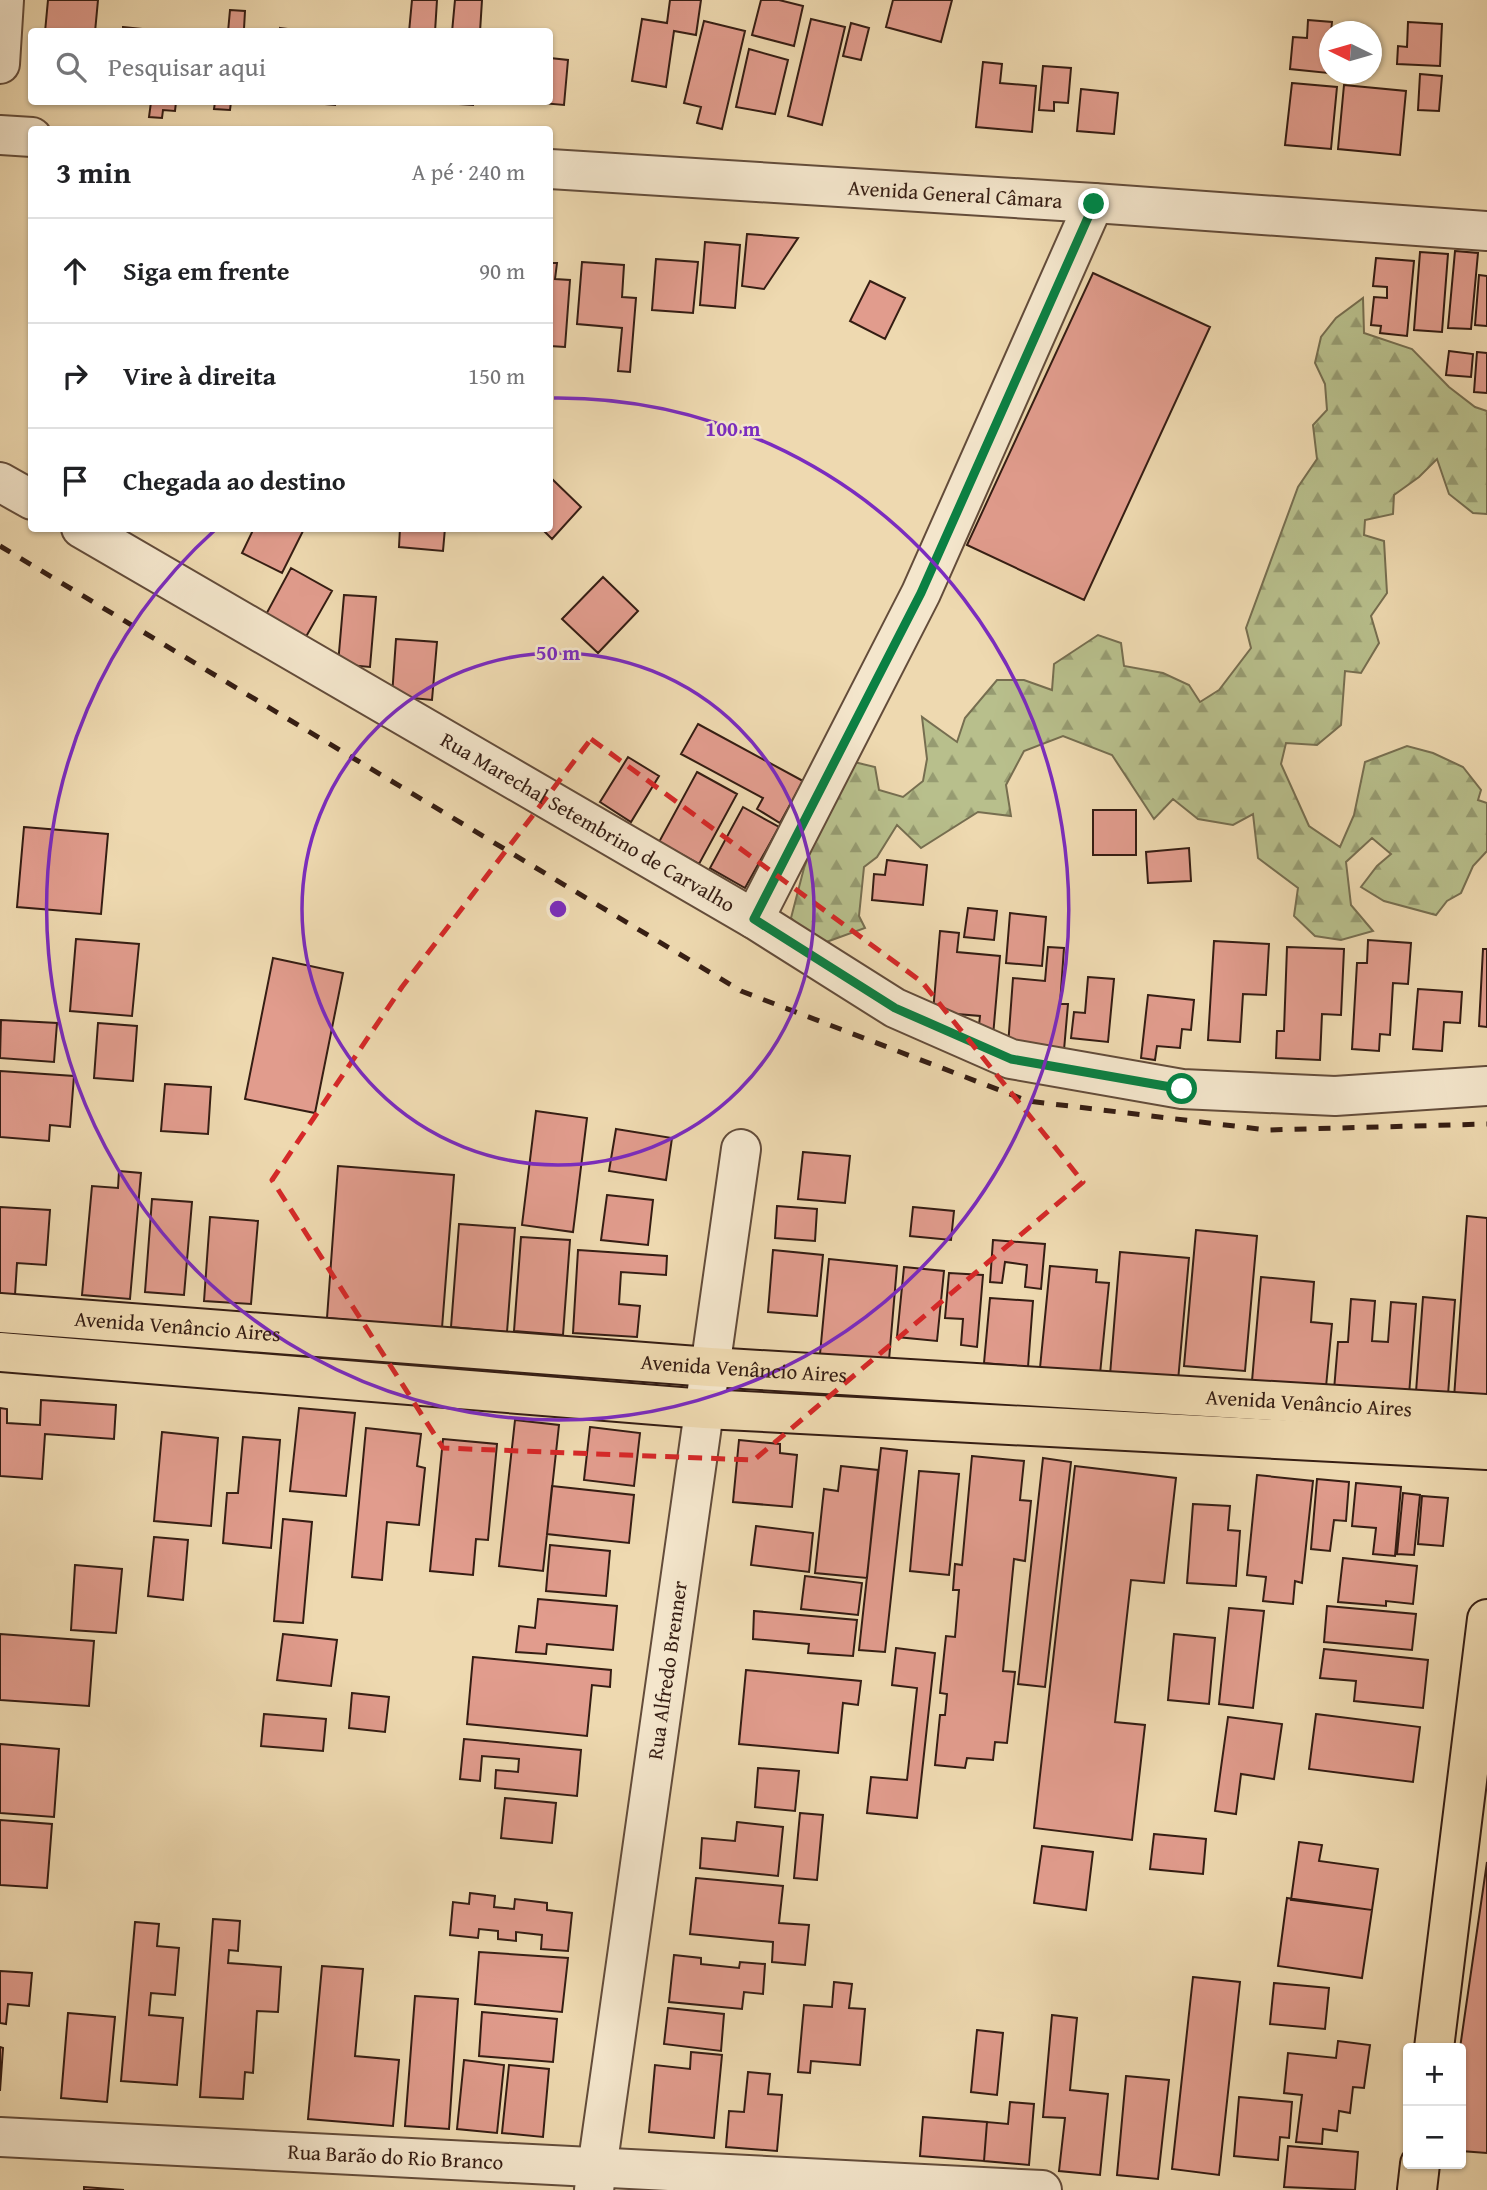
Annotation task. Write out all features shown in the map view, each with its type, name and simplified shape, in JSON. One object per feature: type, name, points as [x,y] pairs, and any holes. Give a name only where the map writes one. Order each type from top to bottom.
[{"type":"main road","name":"Avenida Venâncio Aires","points":[[0,1313],[710,1367],[1487,1414]]},
{"type":"main road","points":[[281,1376],[286,1334]]},
{"type":"main road","name":"Avenida Venâncio Aires","points":[[0,1352],[705,1409],[1487,1450]]},
{"type":"main road","points":[[1167,1434],[1169,1395]]},
{"type":"main road","points":[[1435,2043],[1487,1619]]},
{"type":"main road","points":[[1417,2190],[1419,2169]]},
{"type":"street","points":[[0,64],[4,0]]},
{"type":"street","points":[[0,135],[28,137]]},
{"type":"street","name":"Avenida General Câmara","points":[[553,169],[1487,231]]},
{"type":"street","points":[[754,919],[921,593],[1094,204]]},
{"type":"street","points":[[0,482],[28,498]]},
{"type":"street","name":"Rua Marechal Setembrino de Carvalho","points":[[88,532],[754,919],[895,1008],[1011,1059],[1182,1089],[1335,1097],[1487,1086]]},
{"type":"street","name":"Rua Alfredo Brenner","points":[[595,2178],[741,1149]]},
{"type":"street","name":"Rua Barão do Rio Branco","points":[[0,2137],[595,2178],[1042,2190]]},
{"type":"highlighted area","points":[[591,739],[922,982],[1083,1182],[754,1460],[443,1448],[272,1180],[402,987]]},
{"type":"green space","points":[[1363,298],[1364,333],[1412,349],[1449,387],[1475,407],[1487,411],[1487,514],[1473,513],[1449,494],[1437,459],[1419,477],[1394,495],[1393,514],[1365,520],[1364,535],[1384,541],[1387,593],[1371,616],[1379,643],[1361,673],[1345,671],[1341,725],[1317,745],[1286,743],[1281,764],[1309,826],[1340,847],[1354,815],[1365,762],[1407,746],[1433,753],[1463,767],[1481,790],[1478,800],[1487,803],[1487,851],[1473,866],[1461,893],[1447,901],[1436,915],[1384,901],[1361,887],[1377,866],[1391,854],[1372,838],[1346,862],[1351,905],[1373,931],[1341,940],[1315,936],[1294,916],[1298,888],[1258,858],[1253,814],[1233,825],[1198,819],[1173,799],[1154,819],[1112,755],[1063,736],[1024,751],[1006,785],[1011,816],[978,812],[921,848],[897,825],[877,857],[864,867],[859,916],[865,928],[818,945],[791,918],[804,868],[828,806],[854,762],[875,767],[879,790],[903,797],[923,781],[927,759],[922,717],[957,742],[965,718],[997,680],[1024,680],[1052,690],[1054,664],[1098,635],[1121,643],[1124,666],[1163,673],[1189,685],[1200,702],[1219,690],[1251,648],[1246,628],[1298,487],[1317,459],[1313,425],[1327,410],[1325,384],[1315,363],[1321,337],[1336,318]]},
{"type":"building","points":[[48,0],[98,0],[95,28],[45,28]]},
{"type":"building","points":[[412,0],[437,0],[435,28],[409,28]]},
{"type":"building","points":[[455,0],[482,0],[480,28],[452,28]]},
{"type":"building","points":[[670,0],[701,0],[696,35],[674,31],[666,87],[632,81],[642,19],[667,23]]},
{"type":"building","points":[[761,0],[779,0],[803,6],[794,46],[752,35]]},
{"type":"building","points":[[893,0],[952,0],[941,42],[886,27]]},
{"type":"building","points":[[230,10],[245,11],[244,28],[228,28]]},
{"type":"building","points":[[811,19],[845,27],[822,125],[788,116]]},
{"type":"building","points":[[1308,20],[1320,21],[1319,72],[1290,69],[1293,37],[1307,38]]},
{"type":"building","points":[[704,21],[745,31],[722,129],[697,123],[701,107],[684,103]]},
{"type":"building","points":[[1408,22],[1442,24],[1440,66],[1397,64],[1398,46],[1407,47]]},
{"type":"building","points":[[851,23],[869,28],[861,60],[843,56]]},
{"type":"building","points":[[749,49],[788,60],[775,114],[736,107]]},
{"type":"building","points":[[553,58],[568,60],[564,105],[553,104]]},
{"type":"building","points":[[983,62],[1002,64],[1000,83],[1036,86],[1032,132],[976,127]]},
{"type":"building","points":[[1043,66],[1071,68],[1068,103],[1054,102],[1054,111],[1039,110]]},
{"type":"building","points":[[1420,74],[1442,76],[1439,111],[1418,110]]},
{"type":"building","points":[[1292,83],[1337,87],[1331,149],[1285,145]]},
{"type":"building","points":[[1344,85],[1406,91],[1400,155],[1338,149]]},
{"type":"building","points":[[1081,89],[1118,93],[1114,134],[1077,131]]},
{"type":"building","points":[[151,105],[176,105],[175,111],[163,110],[162,118],[149,117]]},
{"type":"building","points":[[215,105],[231,105],[230,110],[214,109]]},
{"type":"building","points":[[747,234],[798,238],[764,289],[742,286]]},
{"type":"building","points":[[705,242],[740,245],[735,308],[700,305]]},
{"type":"building","points":[[1455,251],[1478,253],[1471,329],[1448,328]]},
{"type":"building","points":[[1420,252],[1448,254],[1442,332],[1414,330]]},
{"type":"building","points":[[1376,258],[1414,261],[1407,336],[1380,333],[1381,326],[1371,325],[1374,297],[1387,298],[1387,287],[1373,286]]},
{"type":"building","points":[[656,259],[698,262],[693,313],[652,310]]},
{"type":"building","points":[[582,262],[624,265],[622,297],[636,298],[630,372],[618,371],[622,328],[577,324]]},
{"type":"building","points":[[553,263],[557,263],[555,279],[570,280],[565,347],[553,346]]},
{"type":"building","points":[[1093,273],[1210,327],[1084,600],[967,545]]},
{"type":"building","points":[[1479,275],[1487,276],[1487,326],[1475,325]]},
{"type":"building","points":[[870,281],[905,298],[885,339],[850,321]]},
{"type":"building","points":[[1449,351],[1473,354],[1471,377],[1446,375]]},
{"type":"building","points":[[1477,352],[1487,353],[1487,393],[1474,392]]},
{"type":"building","points":[[553,480],[581,507],[552,539],[545,532],[553,532]]},
{"type":"building","points":[[252,532],[302,532],[282,573],[242,553]]},
{"type":"building","points":[[400,532],[445,532],[443,551],[399,547]]},
{"type":"building","points":[[291,568],[332,591],[303,642],[263,620]]},
{"type":"building","points":[[603,577],[638,611],[598,653],[562,619]]},
{"type":"building","points":[[344,595],[376,597],[370,667],[338,664]]},
{"type":"building","points":[[396,639],[437,642],[432,700],[392,696]]},
{"type":"building","points":[[698,724],[803,781],[780,823],[757,809],[763,798],[681,754]]},
{"type":"building","points":[[628,757],[659,776],[631,822],[600,802]]},
{"type":"building","points":[[697,772],[737,794],[699,864],[659,842]]},
{"type":"building","points":[[743,807],[779,827],[745,888],[710,868]]},
{"type":"building","points":[[1093,810],[1136,810],[1136,855],[1093,855]]},
{"type":"building","points":[[24,827],[108,834],[101,914],[17,907]]},
{"type":"building","points":[[1189,848],[1191,881],[1148,883],[1146,852]]},
{"type":"building","points":[[887,860],[927,865],[923,905],[872,900],[874,874],[885,875]]},
{"type":"building","points":[[968,908],[997,911],[994,940],[964,937]]},
{"type":"building","points":[[1010,913],[1046,917],[1042,966],[1006,963]]},
{"type":"building","points":[[940,931],[959,933],[957,952],[1000,956],[993,1036],[978,1034],[980,1016],[933,1012]]},
{"type":"building","points":[[76,939],[139,944],[132,1016],[70,1011]]},
{"type":"building","points":[[1368,940],[1411,943],[1408,984],[1393,983],[1390,1035],[1380,1034],[1379,1051],[1352,1049],[1357,963],[1367,963]]},
{"type":"building","points":[[1214,941],[1269,944],[1266,995],[1243,994],[1240,1042],[1208,1040]]},
{"type":"building","points":[[1048,947],[1064,948],[1060,1004],[1068,1004],[1064,1050],[1008,1046],[1013,978],[1045,981]]},
{"type":"building","points":[[1287,947],[1344,949],[1341,1015],[1322,1014],[1320,1060],[1276,1058],[1277,1031],[1284,1031]]},
{"type":"building","points":[[1483,949],[1487,949],[1487,1027],[1479,1026]]},
{"type":"building","points":[[273,958],[343,973],[315,1113],[245,1099]]},
{"type":"building","points":[[1088,977],[1114,979],[1108,1042],[1071,1038],[1074,1012],[1085,1013]]},
{"type":"building","points":[[1418,989],[1462,992],[1460,1023],[1444,1022],[1442,1051],[1413,1049]]},
{"type":"building","points":[[1148,995],[1194,1000],[1191,1030],[1182,1029],[1180,1048],[1157,1046],[1155,1060],[1141,1058]]},
{"type":"building","points":[[1,1020],[57,1023],[54,1062],[0,1058]]},
{"type":"building","points":[[98,1023],[137,1026],[133,1081],[94,1078]]},
{"type":"building","points":[[0,1071],[74,1076],[70,1127],[50,1125],[49,1141],[0,1137]]},
{"type":"building","points":[[165,1084],[211,1087],[208,1134],[161,1131]]},
{"type":"building","points":[[536,1111],[587,1118],[573,1232],[522,1225]]},
{"type":"building","points":[[616,1129],[672,1138],[666,1180],[609,1171]]},
{"type":"building","points":[[803,1152],[850,1156],[845,1203],[798,1199]]},
{"type":"building","points":[[338,1166],[454,1175],[442,1328],[327,1318]]},
{"type":"building","points":[[119,1171],[141,1173],[130,1299],[82,1295],[92,1186],[118,1188]]},
{"type":"building","points":[[607,1195],[653,1200],[648,1245],[601,1240]]},
{"type":"building","points":[[152,1199],[192,1202],[184,1295],[145,1292]]},
{"type":"building","points":[[777,1206],[817,1209],[815,1241],[775,1238]]},
{"type":"building","points":[[0,1207],[50,1210],[46,1265],[17,1263],[15,1295],[0,1294]]},
{"type":"building","points":[[913,1207],[954,1211],[951,1240],[910,1236]]},
{"type":"building","points":[[1467,1216],[1487,1218],[1487,1400],[1454,1398]]},
{"type":"building","points":[[210,1217],[258,1221],[251,1304],[204,1301]]},
{"type":"building","points":[[459,1224],[515,1228],[507,1332],[451,1327]]},
{"type":"building","points":[[1196,1230],[1257,1236],[1245,1371],[1184,1366]]},
{"type":"building","points":[[521,1237],[570,1240],[563,1335],[514,1331]]},
{"type":"building","points":[[993,1240],[1045,1244],[1041,1289],[1025,1287],[1027,1265],[1005,1262],[1002,1283],[990,1282]]},
{"type":"building","points":[[578,1250],[667,1256],[666,1275],[621,1272],[619,1304],[640,1306],[637,1337],[573,1333]]},
{"type":"building","points":[[773,1250],[823,1255],[817,1316],[768,1312]]},
{"type":"building","points":[[1120,1252],[1189,1258],[1178,1381],[1110,1375]]},
{"type":"building","points":[[829,1259],[897,1266],[889,1360],[820,1354]]},
{"type":"building","points":[[1050,1266],[1097,1270],[1096,1282],[1109,1283],[1100,1374],[1040,1368]]},
{"type":"building","points":[[904,1267],[944,1271],[937,1341],[897,1337]]},
{"type":"building","points":[[949,1273],[983,1275],[977,1347],[961,1345],[963,1319],[945,1318]]},
{"type":"building","points":[[1261,1277],[1314,1282],[1311,1322],[1332,1324],[1326,1387],[1252,1381]]},
{"type":"building","points":[[1423,1297],[1455,1300],[1448,1395],[1416,1392]]},
{"type":"building","points":[[990,1298],[1033,1301],[1028,1367],[984,1363]]},
{"type":"building","points":[[1351,1299],[1375,1301],[1372,1341],[1388,1342],[1391,1302],[1416,1304],[1409,1395],[1334,1390],[1338,1342],[1348,1342]]},
{"type":"building","points":[[41,1400],[116,1405],[114,1439],[45,1434],[42,1479],[0,1476],[0,1408],[7,1409],[7,1423],[40,1425]]},
{"type":"building","points":[[299,1408],[355,1413],[346,1496],[290,1491]]},
{"type":"building","points":[[515,1420],[559,1425],[543,1571],[499,1566]]},
{"type":"building","points":[[590,1427],[640,1433],[634,1486],[584,1480]]},
{"type":"building","points":[[366,1428],[421,1434],[417,1466],[425,1468],[419,1525],[387,1522],[382,1580],[352,1577]]},
{"type":"building","points":[[162,1432],[218,1438],[211,1526],[154,1521]]},
{"type":"building","points":[[243,1437],[280,1440],[271,1548],[223,1543],[227,1493],[238,1493]]},
{"type":"building","points":[[443,1439],[497,1444],[488,1540],[476,1539],[473,1575],[430,1571]]},
{"type":"building","points":[[739,1440],[780,1444],[780,1453],[797,1455],[792,1507],[733,1502]]},
{"type":"building","points":[[881,1448],[907,1451],[885,1652],[859,1650]]},
{"type":"building","points":[[972,1456],[1024,1461],[1020,1500],[1031,1501],[1025,1561],[1014,1559],[1003,1671],[1015,1672],[1007,1743],[995,1742],[993,1760],[967,1758],[965,1768],[935,1765],[940,1715],[945,1715],[947,1694],[940,1693],[946,1636],[955,1637],[959,1590],[953,1590],[955,1564],[962,1565]]},
{"type":"building","points":[[1043,1458],[1071,1462],[1045,1687],[1018,1684]]},
{"type":"building","points":[[841,1466],[878,1470],[867,1578],[815,1573],[824,1489],[838,1491]]},
{"type":"building","points":[[1075,1466],[1176,1478],[1164,1583],[1131,1580],[1115,1722],[1145,1725],[1132,1840],[1034,1828]]},
{"type":"building","points":[[919,1471],[959,1474],[949,1575],[910,1571]]},
{"type":"building","points":[[1257,1475],[1313,1481],[1302,1583],[1295,1581],[1293,1604],[1263,1601],[1266,1577],[1247,1575]]},
{"type":"building","points":[[1317,1479],[1349,1482],[1346,1521],[1334,1520],[1330,1551],[1311,1549]]},
{"type":"building","points":[[1356,1483],[1401,1487],[1395,1556],[1373,1554],[1376,1528],[1352,1526]]},
{"type":"building","points":[[552,1486],[634,1495],[629,1543],[547,1534]]},
{"type":"building","points":[[1403,1493],[1420,1495],[1414,1555],[1397,1554]]},
{"type":"building","points":[[1422,1496],[1448,1498],[1443,1546],[1418,1544]]},
{"type":"building","points":[[1193,1504],[1230,1506],[1228,1530],[1240,1531],[1236,1586],[1187,1583]]},
{"type":"building","points":[[283,1519],[312,1522],[303,1623],[274,1621]]},
{"type":"building","points":[[756,1526],[813,1533],[809,1572],[751,1565]]},
{"type":"building","points":[[154,1537],[188,1540],[183,1600],[148,1596]]},
{"type":"building","points":[[550,1545],[610,1551],[606,1596],[546,1591]]},
{"type":"building","points":[[1343,1558],[1417,1566],[1413,1604],[1386,1601],[1386,1606],[1338,1602]]},
{"type":"building","points":[[75,1565],[122,1569],[116,1633],[71,1630]]},
{"type":"building","points":[[805,1576],[862,1583],[858,1615],[801,1609]]},
{"type":"building","points":[[538,1599],[617,1606],[613,1650],[547,1644],[546,1654],[516,1652],[519,1626],[535,1628]]},
{"type":"building","points":[[1327,1606],[1416,1614],[1412,1650],[1324,1642]]},
{"type":"building","points":[[1229,1608],[1264,1611],[1253,1708],[1219,1704]]},
{"type":"building","points":[[754,1611],[857,1620],[853,1656],[808,1653],[809,1644],[753,1639]]},
{"type":"building","points":[[0,1634],[94,1641],[89,1706],[0,1700]]},
{"type":"building","points":[[283,1634],[337,1640],[331,1686],[277,1680]]},
{"type":"building","points":[[1174,1634],[1215,1638],[1209,1704],[1168,1700]]},
{"type":"building","points":[[896,1648],[935,1653],[917,1818],[867,1813],[871,1777],[907,1780],[917,1688],[892,1685]]},
{"type":"building","points":[[1324,1649],[1428,1660],[1423,1708],[1354,1701],[1356,1681],[1320,1678]]},
{"type":"building","points":[[473,1657],[611,1670],[610,1687],[592,1685],[587,1736],[467,1724]]},
{"type":"building","points":[[746,1670],[861,1681],[858,1705],[843,1703],[838,1753],[739,1744]]},
{"type":"building","points":[[352,1693],[389,1697],[385,1732],[349,1728]]},
{"type":"building","points":[[264,1714],[326,1719],[323,1751],[261,1746]]},
{"type":"building","points":[[1316,1714],[1420,1727],[1413,1782],[1309,1769]]},
{"type":"building","points":[[1228,1717],[1282,1724],[1274,1779],[1241,1774],[1236,1814],[1215,1811]]},
{"type":"building","points":[[464,1739],[581,1750],[577,1796],[495,1788],[496,1770],[518,1772],[519,1759],[482,1756],[480,1781],[460,1779]]},
{"type":"building","points":[[0,1744],[59,1749],[54,1817],[0,1813]]},
{"type":"building","points":[[758,1768],[799,1771],[795,1811],[755,1807]]},
{"type":"building","points":[[505,1798],[556,1803],[552,1843],[501,1838]]},
{"type":"building","points":[[800,1813],[823,1815],[817,1880],[794,1878]]},
{"type":"building","points":[[0,1820],[52,1824],[47,1888],[0,1885]]},
{"type":"building","points":[[737,1822],[783,1827],[778,1876],[700,1868],[702,1838],[735,1841]]},
{"type":"building","points":[[1154,1834],[1206,1839],[1203,1874],[1150,1869]]},
{"type":"building","points":[[1299,1842],[1322,1845],[1319,1861],[1378,1869],[1372,1910],[1291,1900]]},
{"type":"building","points":[[1042,1846],[1093,1852],[1086,1910],[1034,1903]]},
{"type":"building","points":[[1487,1862],[1487,2153],[1466,2151],[1466,2043],[1461,2043]]},
{"type":"building","points":[[696,1878],[783,1886],[779,1923],[809,1925],[805,1965],[772,1962],[773,1942],[690,1934]]},
{"type":"building","points":[[470,1893],[495,1896],[494,1907],[514,1909],[515,1899],[547,1903],[547,1910],[572,1913],[568,1951],[541,1949],[542,1935],[516,1932],[516,1941],[498,1939],[498,1931],[479,1929],[478,1938],[450,1935],[453,1902],[469,1904]]},
{"type":"building","points":[[1287,1898],[1372,1910],[1362,1978],[1278,1966]]},
{"type":"building","points":[[213,1919],[240,1921],[238,1951],[229,1950],[228,1963],[281,1967],[278,2012],[257,2011],[253,2073],[245,2072],[243,2099],[200,2097]]},
{"type":"building","points":[[135,1922],[159,1924],[157,1946],[179,1948],[175,1995],[151,1993],[149,2015],[183,2018],[177,2085],[121,2081]]},
{"type":"building","points":[[479,1952],[568,1958],[562,2012],[475,2004]]},
{"type":"building","points":[[674,1955],[701,1958],[701,1964],[739,1968],[740,1962],[765,1964],[763,1994],[744,1992],[742,2009],[669,2002]]},
{"type":"building","points":[[322,1966],[363,1969],[355,2056],[399,2060],[393,2126],[308,2119]]},
{"type":"building","points":[[0,1971],[32,1973],[29,2006],[8,2004],[6,2024],[0,2023]]},
{"type":"building","points":[[1193,1977],[1240,1982],[1219,2175],[1172,2169]]},
{"type":"building","points":[[834,1982],[852,1984],[849,2008],[865,2009],[860,2065],[811,2061],[810,2073],[798,2072],[804,2005],[832,2007]]},
{"type":"building","points":[[1274,1983],[1329,1988],[1325,2029],[1270,2024]]},
{"type":"building","points":[[415,1996],[458,1999],[449,2129],[405,2126]]},
{"type":"building","points":[[668,2008],[724,2014],[721,2051],[664,2044]]},
{"type":"building","points":[[482,2012],[557,2019],[553,2062],[479,2056]]},
{"type":"building","points":[[68,2013],[115,2017],[107,2102],[61,2098]]},
{"type":"building","points":[[1052,2015],[1077,2018],[1070,2090],[1108,2094],[1100,2175],[1059,2171],[1065,2118],[1043,2117]]},
{"type":"building","points":[[977,2030],[1003,2033],[997,2095],[971,2092]]},
{"type":"building","points":[[1338,2041],[1370,2045],[1364,2088],[1353,2087],[1350,2113],[1339,2111],[1337,2131],[1323,2129],[1322,2144],[1296,2142],[1302,2095],[1284,2093],[1288,2053],[1336,2058]]},
{"type":"building","points":[[0,2047],[3,2048],[0,2091]]},
{"type":"building","points":[[691,2052],[722,2055],[714,2138],[649,2132],[655,2065],[690,2069]]},
{"type":"building","points":[[464,2060],[504,2065],[497,2133],[457,2129]]},
{"type":"building","points":[[509,2065],[549,2069],[543,2137],[502,2133]]},
{"type":"building","points":[[748,2072],[770,2074],[768,2094],[782,2095],[777,2151],[726,2147],[729,2111],[744,2112]]},
{"type":"building","points":[[1126,2076],[1169,2080],[1158,2179],[1117,2175]]},
{"type":"building","points":[[1239,2097],[1292,2102],[1289,2138],[1280,2137],[1278,2160],[1234,2156]]},
{"type":"building","points":[[1010,2102],[1034,2104],[1029,2165],[984,2161],[987,2122],[1008,2124]]},
{"type":"building","points":[[923,2117],[987,2122],[984,2161],[920,2156]]},
{"type":"building","points":[[1288,2146],[1358,2152],[1355,2190],[1284,2187]]},
{"type":"building","points":[[84,2187],[124,2190],[84,2190]]},
{"type":"railway","points":[[0,546],[741,991],[1028,1101],[1267,1130],[1487,1124]]},
{"type":"route","points":[[1094,204],[921,593],[754,919],[895,1008],[1011,1059],[1182,1089]]}]
